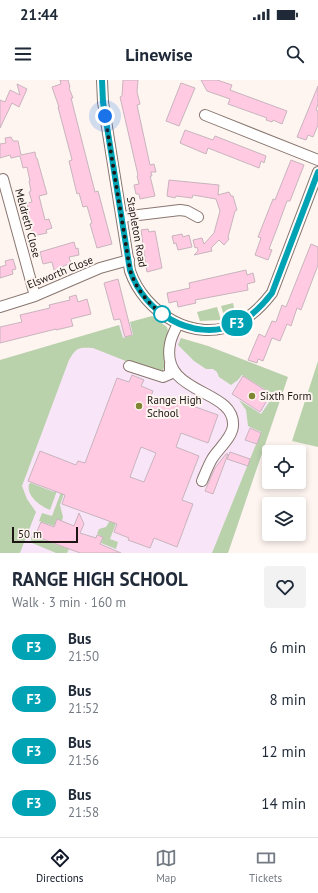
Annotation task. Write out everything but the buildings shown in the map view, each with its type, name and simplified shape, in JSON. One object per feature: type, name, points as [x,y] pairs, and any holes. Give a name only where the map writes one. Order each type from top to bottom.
[{"type":"street","name":"Stapleton Road","points":[[102,80],[103,102],[132,278],[144,297],[153,307],[178,324],[200,330],[228,327],[248,317],[265,302],[272,293],[318,172]]},
{"type":"street","points":[[205,115],[318,160]]},
{"type":"street","name":"Meldreth Close","points":[[3,179],[35,296]]},
{"type":"street","points":[[122,217],[180,210],[187,211],[198,217]]},
{"type":"street","name":"Elsworth Close","points":[[0,307],[35,296],[100,268],[128,260]]},
{"type":"street","points":[[129,366],[164,377],[170,374],[170,344],[178,324]]},
{"type":"street","points":[[170,364],[176,374],[184,381],[224,406],[233,422],[233,428],[229,436],[211,461],[202,481]]},
{"type":"shaded area","name":"Range High School","points":[[152,316],[167,327],[168,331],[183,339],[208,346],[288,377],[265,445],[262,445],[262,453],[228,553],[0,553],[0,360]]},
{"type":"green space","points":[[233,303],[236,316],[225,319],[221,306]]},
{"type":"green space","points":[[217,307],[221,320],[200,321],[197,312]]},
{"type":"green space","points":[[152,316],[167,327],[168,331],[164,354],[166,363],[161,375],[93,348],[78,349],[71,356],[22,486],[27,499],[36,512],[20,553],[0,553],[0,360],[119,325],[123,338],[133,335],[130,322]]},
{"type":"green space","points":[[181,338],[208,346],[288,377],[265,445],[262,445],[262,453],[228,553],[212,553],[261,432],[248,426],[246,410],[239,400],[261,414],[274,395],[242,375],[231,385],[219,377],[217,372],[213,369],[206,369],[194,361],[178,345]]},
{"type":"green space","points":[[318,361],[318,447],[292,441]]},
{"type":"green space","points":[[60,476],[62,477],[50,510],[35,500],[30,493],[29,484],[31,483],[54,492]]},
{"type":"green space","points":[[66,479],[69,479],[60,505],[63,517],[62,521],[57,519],[54,526],[39,521],[42,513],[52,516]]},
{"type":"green space","points":[[125,480],[128,492],[110,539],[118,542],[116,549],[101,543],[103,537],[97,534],[99,529],[106,527],[109,522]]},
{"type":"green space","points":[[32,536],[69,549],[67,553],[56,553],[32,543]]},
{"type":"bus line","name":"F3","points":[[102,80],[103,102],[132,278],[144,297],[153,307],[178,324],[200,330],[228,327],[248,317],[265,302],[272,293],[318,172]]},
{"type":"place","name":"Sixth Form","points":[[252,396]]},
{"type":"place","name":"Range High School","points":[[139,406]]},
{"type":"route","points":[[105,116],[132,278],[144,297],[162,314]]}]
